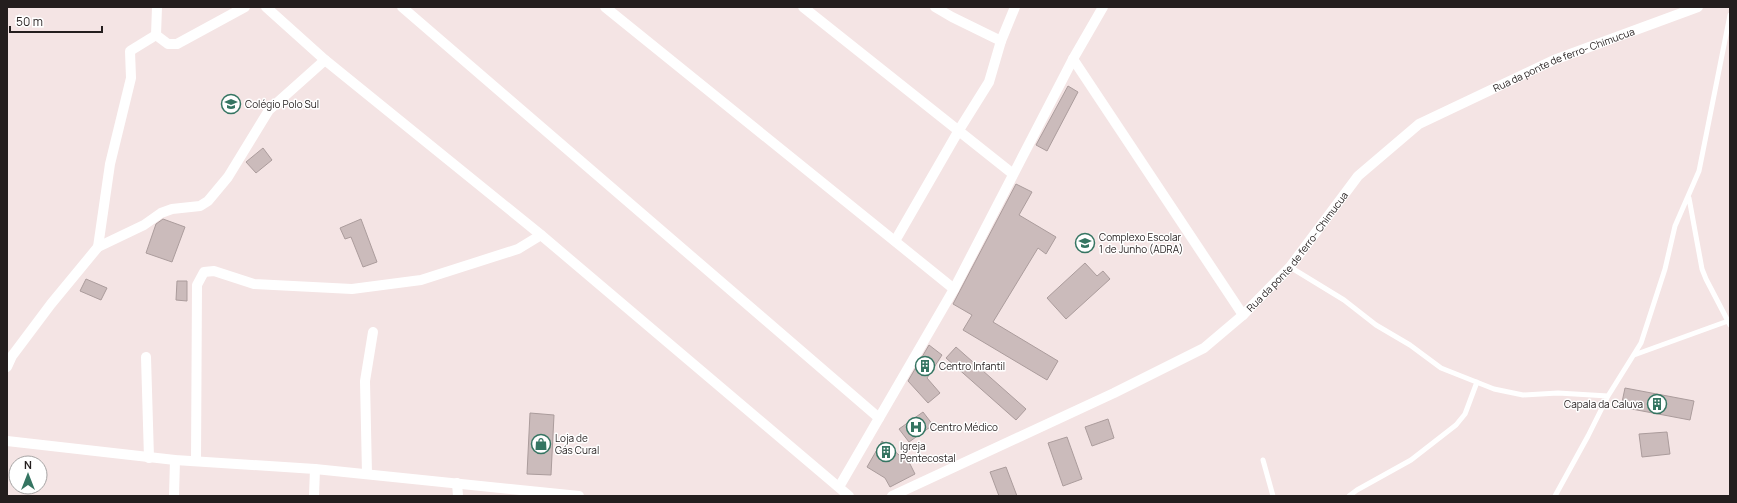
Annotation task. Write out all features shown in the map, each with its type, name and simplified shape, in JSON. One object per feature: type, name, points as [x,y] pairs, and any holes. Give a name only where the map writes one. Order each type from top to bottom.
[{"type":"street","points":[[156,34],[157,7]]},
{"type":"street","points":[[156,34],[168,44],[178,44],[245,7]]},
{"type":"street","points":[[266,7],[325,60],[541,235],[849,496]]},
{"type":"street","points":[[402,7],[879,418]]},
{"type":"street","points":[[605,7],[954,289]]},
{"type":"street","points":[[803,7],[1013,174]]},
{"type":"street","points":[[935,7],[952,17],[1002,41]]},
{"type":"street","points":[[895,241],[959,130],[989,82],[1015,7]]},
{"type":"street","name":"Rua da ponte de ferro- Chimucua","points":[[892,496],[1114,393],[1204,348],[1242,315],[1290,267],[1358,176],[1419,124],[1554,60],[1678,11],[1698,7]]},
{"type":"street","points":[[839,487],[954,289],[1100,8]]},
{"type":"street","points":[[98,247],[110,164],[131,78],[130,51],[156,34]]},
{"type":"street","points":[[1073,59],[1242,315]]},
{"type":"street","points":[[7,366],[12,356],[51,304],[98,247],[144,225],[161,213],[172,209],[200,206],[208,200],[228,177],[269,110],[325,60]]},
{"type":"street","points":[[196,461],[196,285],[204,272],[214,271],[254,284],[352,289],[421,280],[518,249],[541,235]]},
{"type":"street","points":[[367,474],[365,381],[373,332]]},
{"type":"street","points":[[146,356],[149,458]]},
{"type":"street","points":[[7,441],[149,458],[315,469],[579,496]]},
{"type":"street","points":[[174,496],[175,460]]},
{"type":"street","points":[[314,496],[315,469]]},
{"type":"street","points":[[457,483],[458,496]]},
{"type":"lane","points":[[1555,496],[1608,396],[1642,343],[1665,268],[1675,226],[1689,197],[1699,171],[1730,15]]},
{"type":"lane","points":[[1634,356],[1729,323],[1702,268],[1689,197]]},
{"type":"lane","points":[[1290,267],[1344,300],[1376,325],[1410,346],[1440,368],[1477,382],[1522,395],[1558,393],[1608,396]]},
{"type":"lane","points":[[1349,496],[1411,460],[1456,425],[1465,414],[1477,382]]},
{"type":"lane","points":[[1263,460],[1273,496]]},
{"type":"building","points":[[1068,86],[1078,92],[1047,151],[1036,145]]},
{"type":"building","points":[[263,148],[272,160],[256,173],[246,162]]},
{"type":"building","points":[[1016,184],[1032,192],[1019,215],[1056,237],[1046,254],[1038,248],[993,322],[1058,361],[1047,380],[963,330],[972,315],[953,304]]},
{"type":"building","points":[[163,219],[185,227],[172,262],[146,253],[156,224]]},
{"type":"building","points":[[361,219],[377,262],[363,267],[351,237],[345,239],[340,228]]},
{"type":"building","points":[[1085,263],[1097,276],[1103,271],[1110,279],[1066,319],[1047,298]]},
{"type":"building","points":[[86,279],[107,288],[101,300],[80,291]]},
{"type":"building","points":[[177,281],[187,281],[187,301],[176,300]]},
{"type":"building","name":"Centro Infantil","points":[[929,345],[942,355],[927,378],[940,393],[928,403],[908,381]]},
{"type":"building","points":[[956,347],[1026,409],[1016,420],[946,358]]},
{"type":"building","name":"Capala da Caluva","points":[[1625,388],[1694,401],[1690,420],[1621,407]]},
{"type":"building","name":"Centro Médico","points":[[923,412],[933,425],[909,442],[899,429]]},
{"type":"building","name":"Loja de Gás Cural","points":[[530,413],[554,415],[551,475],[527,474]]},
{"type":"building","points":[[1108,419],[1114,438],[1092,446],[1085,427]]},
{"type":"building","points":[[1667,432],[1670,454],[1642,457],[1639,434]]},
{"type":"building","points":[[1067,437],[1082,479],[1063,486],[1048,443]]},
{"type":"building","name":"Igreja Pentecostal","points":[[882,441],[910,464],[915,474],[890,487],[885,478],[867,467]]},
{"type":"building","points":[[1006,467],[1017,496],[999,496],[990,472]]},
{"type":"place","name":"Colégio Polo Sul","points":[[231,104]]},
{"type":"place","name":"Complexo Escolar 1 de Junho (ADRA)","points":[[1085,243]]},
{"type":"place","name":"Centro Infantil","points":[[925,366]]},
{"type":"place","name":"Capala da Caluva","points":[[1657,404]]},
{"type":"place","name":"Centro Médico","points":[[916,427]]},
{"type":"place","name":"Loja de Gás Cural","points":[[541,444]]},
{"type":"place","name":"Igreja Pentecostal","points":[[886,452]]}]
